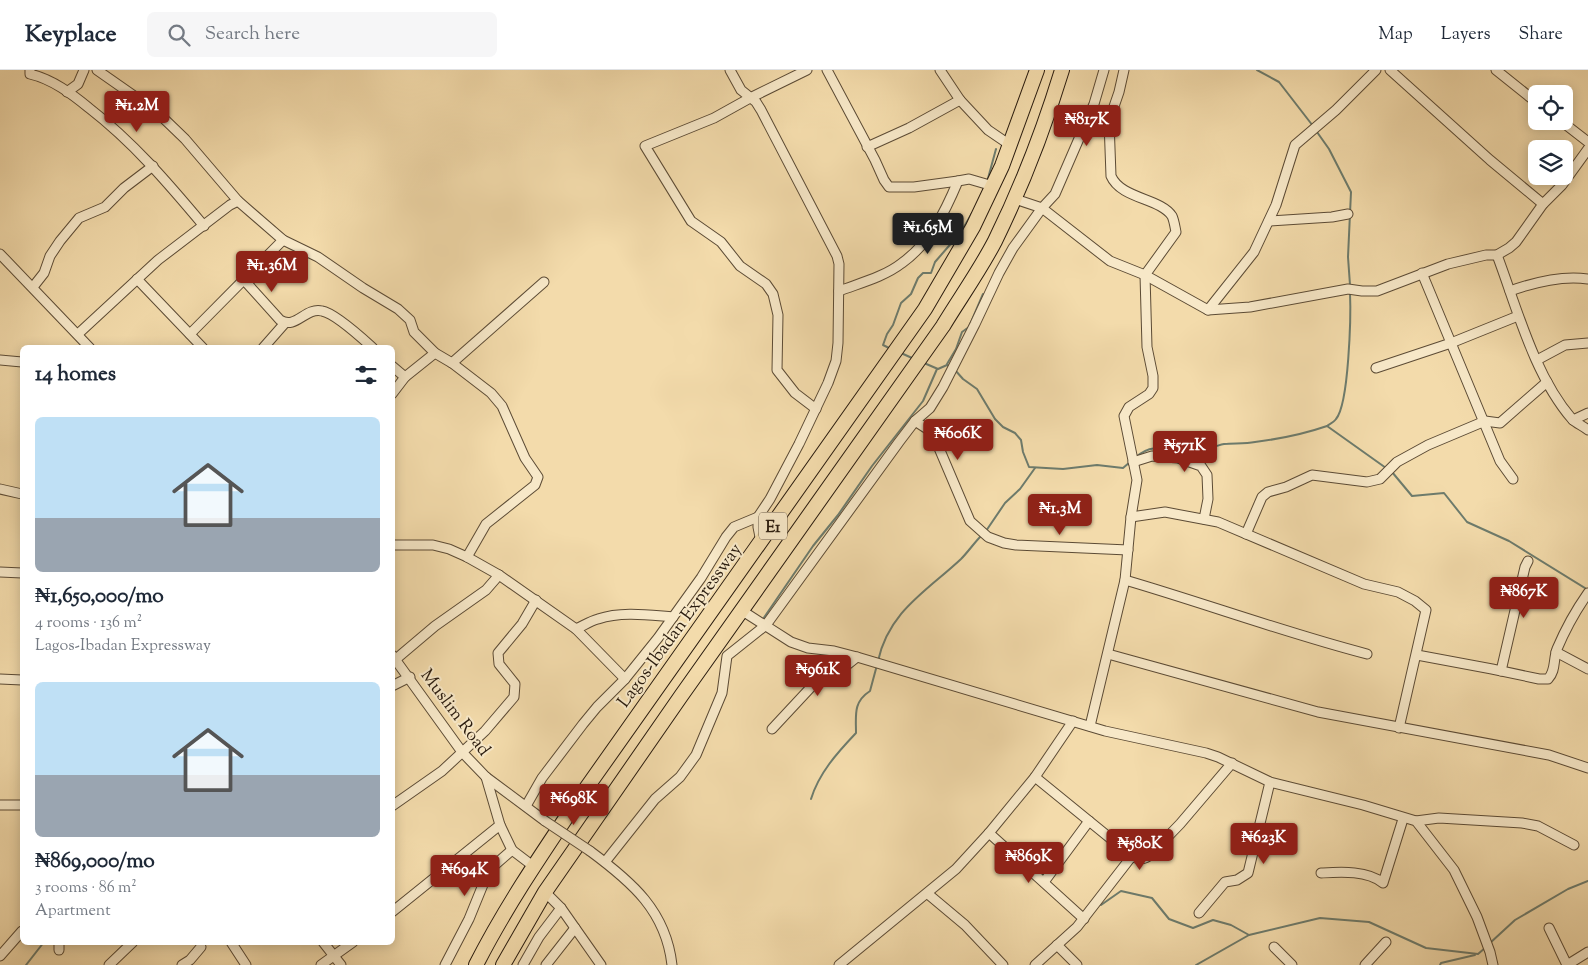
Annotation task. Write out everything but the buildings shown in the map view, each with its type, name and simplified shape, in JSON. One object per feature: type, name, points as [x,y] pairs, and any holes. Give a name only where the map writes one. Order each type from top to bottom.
[{"type":"highway","name":"Lagos-Ibadan Expressway","points":[[476,965],[533,866],[580,797],[925,309],[963,244],[993,186],[1037,70]]},
{"type":"highway","name":"E1","points":[[503,965],[545,892],[942,326],[994,243],[1015,199],[1036,146],[1062,70]]},
{"type":"street","points":[[30,70],[30,74],[40,76],[68,92],[127,139],[154,166],[204,226]]},
{"type":"street","points":[[68,92],[78,84],[84,70]]},
{"type":"street","points":[[97,70],[157,112],[178,132],[238,202],[283,240],[318,257],[398,309],[410,320],[414,332],[435,353],[452,362],[491,393],[502,406],[525,458],[538,477],[535,485],[486,524],[467,557]]},
{"type":"street","points":[[730,70],[741,90],[760,110],[837,256],[839,291],[836,361],[816,409],[770,499],[758,518],[762,542]]},
{"type":"street","points":[[807,70],[797,72],[714,118],[645,146],[691,221],[722,242],[740,266],[766,284],[773,294],[778,315],[777,370],[795,393],[816,409]]},
{"type":"street","points":[[827,70],[889,187],[914,186],[969,178],[993,186]]},
{"type":"street","points":[[940,70],[960,100],[988,130],[1010,145]]},
{"type":"street","points":[[605,862],[656,799],[680,777],[696,756],[722,694],[726,656],[766,624],[899,442],[915,422],[930,408],[943,387],[1013,248],[1042,208],[1055,194],[1094,104],[1104,70]]},
{"type":"street","points":[[1090,726],[1126,580],[1131,516],[1137,480],[1124,416],[1129,407],[1149,394],[1153,388],[1153,376],[1147,346],[1145,275],[1176,232],[1172,216],[1158,206],[1114,184],[1111,176],[1109,121],[1124,70]]},
{"type":"street","points":[[1208,310],[1254,252],[1276,205],[1295,145],[1336,110],[1376,70]]},
{"type":"street","points":[[1390,70],[1490,160],[1543,204]]},
{"type":"street","points":[[1496,70],[1528,96]]},
{"type":"street","points":[[867,147],[909,128],[960,100]]},
{"type":"street","points":[[1573,130],[1588,142]]},
{"type":"street","points":[[1015,199],[1042,208],[1110,261],[1145,275],[1208,310],[1250,306],[1350,289],[1376,291],[1422,273],[1466,260],[1497,255],[1516,242],[1543,204],[1562,185],[1588,149]]},
{"type":"street","points":[[33,287],[44,273],[50,256],[60,241],[79,218],[105,207],[124,188],[154,166]]},
{"type":"street","points":[[839,291],[882,275],[902,263],[929,238],[945,212],[958,181]]},
{"type":"street","points":[[78,334],[158,260],[235,202],[238,202]]},
{"type":"street","points":[[1269,221],[1332,217],[1348,214]]},
{"type":"street","points":[[190,334],[283,240]]},
{"type":"street","points":[[0,254],[87,345]]},
{"type":"street","points":[[1497,255],[1518,316],[1547,382],[1573,420],[1588,430]]},
{"type":"street","points":[[1422,273],[1500,461],[1512,479]]},
{"type":"street","points":[[1510,290],[1536,282],[1562,278],[1588,279]]},
{"type":"street","points":[[137,279],[200,345]]},
{"type":"street","points":[[244,280],[280,320],[285,323],[290,324],[312,311],[322,310],[370,345]]},
{"type":"street","points":[[452,362],[544,282]]},
{"type":"street","points":[[1376,368],[1518,316]]},
{"type":"street","points":[[266,345],[285,323]]},
{"type":"street","points":[[1537,360],[1565,345],[1588,343]]},
{"type":"street","points":[[395,390],[405,377],[435,353]]},
{"type":"street","points":[[0,360],[20,362]]},
{"type":"street","points":[[395,369],[405,377]]},
{"type":"street","points":[[1246,534],[1262,497],[1268,492],[1286,487],[1312,475],[1367,482],[1380,479],[1397,462],[1428,445],[1485,421],[1500,423],[1547,382]]},
{"type":"street","points":[[1573,420],[1588,413]]},
{"type":"street","points":[[915,422],[929,430],[936,441],[970,522],[988,537],[1016,545],[1128,550]]},
{"type":"street","points":[[1133,462],[1152,456],[1178,458],[1201,466],[1207,475],[1208,499],[1204,519]]},
{"type":"street","points":[[0,490],[20,494]]},
{"type":"street","points":[[1131,516],[1165,512],[1218,522],[1364,584],[1398,592],[1416,601],[1426,610],[1399,728]]},
{"type":"street","points":[[526,806],[542,778],[583,724],[625,679],[673,617],[701,578],[726,536],[734,527],[758,518]]},
{"type":"street","points":[[395,546],[432,545],[449,549],[499,575],[576,629],[625,679]]},
{"type":"street","points":[[1501,671],[1515,605],[1528,561]]},
{"type":"street","points":[[0,572],[20,573]]},
{"type":"street","points":[[395,656],[486,590],[499,575]]},
{"type":"street","points":[[1126,580],[1199,601],[1267,625],[1367,654]]},
{"type":"street","points":[[1417,655],[1548,680],[1552,675],[1556,652],[1585,597]]},
{"type":"street","points":[[395,804],[442,771],[490,725],[514,697],[515,684],[499,664],[498,653],[522,624],[536,600]]},
{"type":"street","points":[[741,610],[766,624],[791,642],[808,648],[834,651],[857,657],[1105,731],[1206,753],[1232,763],[1270,782],[1363,805],[1403,819],[1416,821],[1439,818],[1522,823],[1538,826],[1574,845]]},
{"type":"street","points":[[576,629],[597,619],[614,616],[634,614],[673,617]]},
{"type":"street","points":[[1556,652],[1588,670]]},
{"type":"street","points":[[1108,654],[1318,712],[1549,755],[1588,768]]},
{"type":"street","points":[[772,729],[813,685],[842,669],[857,657]]},
{"type":"street","name":"Muslim Road","points":[[395,658],[462,752],[486,777],[545,821],[605,862],[635,887],[646,900],[665,934],[671,953],[672,965]]},
{"type":"street","points":[[395,684],[410,677]]},
{"type":"street","points":[[0,679],[20,680]]},
{"type":"street","points":[[839,965],[928,894],[956,869],[989,833],[1035,777],[1074,721]]},
{"type":"street","points":[[1035,777],[1138,859],[1149,856],[1180,824],[1232,763]]},
{"type":"street","points":[[486,777],[500,825],[512,850],[533,866]]},
{"type":"street","points":[[1199,914],[1226,882],[1237,880],[1248,873],[1270,782]]},
{"type":"street","points":[[0,805],[20,805]]},
{"type":"street","points":[[1321,874],[1343,872],[1360,874],[1383,883],[1403,819]]},
{"type":"street","points":[[1044,882],[1089,821]]},
{"type":"street","points":[[1416,821],[1457,877],[1477,917],[1494,965]]},
{"type":"street","points":[[395,910],[500,825]]},
{"type":"street","points":[[989,833],[1084,919]]},
{"type":"street","points":[[445,965],[469,919],[489,870],[512,850]]},
{"type":"street","points":[[1035,965],[1084,919],[1132,856]]},
{"type":"street","points":[[545,892],[561,908],[601,965]]},
{"type":"street","points":[[928,894],[965,925],[1000,964]]},
{"type":"street","points":[[523,965],[539,937],[561,908]]},
{"type":"street","points":[[546,965],[575,928]]},
{"type":"street","points":[[1549,928],[1567,965],[1588,952]]},
{"type":"street","points":[[0,956],[20,933]]},
{"type":"street","points":[[1365,965],[1386,942]]},
{"type":"street","points":[[109,965],[126,945]]},
{"type":"street","points":[[233,945],[246,965]]},
{"type":"street","points":[[326,945],[341,965]]},
{"type":"street","points":[[320,965],[349,945]]},
{"type":"street","points":[[1057,945],[1077,965]]},
{"type":"street","points":[[182,965],[190,960],[201,947]]},
{"type":"street","points":[[1274,947],[1292,965]]},
{"type":"waterway","points":[[1257,70],[1279,82],[1313,126]]},
{"type":"waterway","points":[[1317,132],[1329,149],[1351,192],[1348,257],[1350,285]]},
{"type":"waterway","points":[[987,182],[996,149]]},
{"type":"waterway","points":[[889,348],[883,345],[901,303],[911,294],[918,278],[923,273],[931,273],[935,262],[961,232],[972,213]]},
{"type":"waterway","points":[[1327,426],[1336,419],[1344,396],[1348,359],[1350,293]]},
{"type":"waterway","points":[[947,364],[956,349],[962,332],[969,327],[983,294]]},
{"type":"waterway","points":[[901,353],[912,358]]},
{"type":"waterway","points":[[924,363],[938,369],[949,366]]},
{"type":"waterway","points":[[763,619],[813,546],[923,401],[937,369]]},
{"type":"waterway","points":[[955,370],[963,379],[977,389],[995,419],[1003,427],[1015,433],[1021,440],[1029,467],[1063,469],[1097,465],[1123,468],[1130,462]]},
{"type":"waterway","points":[[1136,457],[1143,452],[1154,449],[1186,455],[1224,444],[1273,439],[1327,426],[1386,468]]},
{"type":"waterway","points":[[986,531],[1005,503],[1020,489],[1035,468]]},
{"type":"waterway","points":[[1392,472],[1412,496],[1444,493],[1467,522],[1509,541],[1588,590]]},
{"type":"waterway","points":[[878,661],[883,644],[900,615],[961,559],[981,536]]},
{"type":"waterway","points":[[811,799],[824,772],[856,733],[858,704],[870,691],[877,665]]},
{"type":"waterway","points":[[1490,943],[1515,920],[1568,889],[1588,881]]},
{"type":"waterway","points":[[1101,905],[1121,891],[1152,898],[1169,919],[1193,928],[1213,920],[1231,925],[1249,935]]},
{"type":"waterway","points":[[1196,965],[1249,935],[1320,918],[1369,922],[1426,948],[1478,954],[1485,948]]},
{"type":"waterway","points":[[26,965],[42,945]]},
{"type":"waterway","points":[[1440,965],[1441,963],[1475,955]]}]
